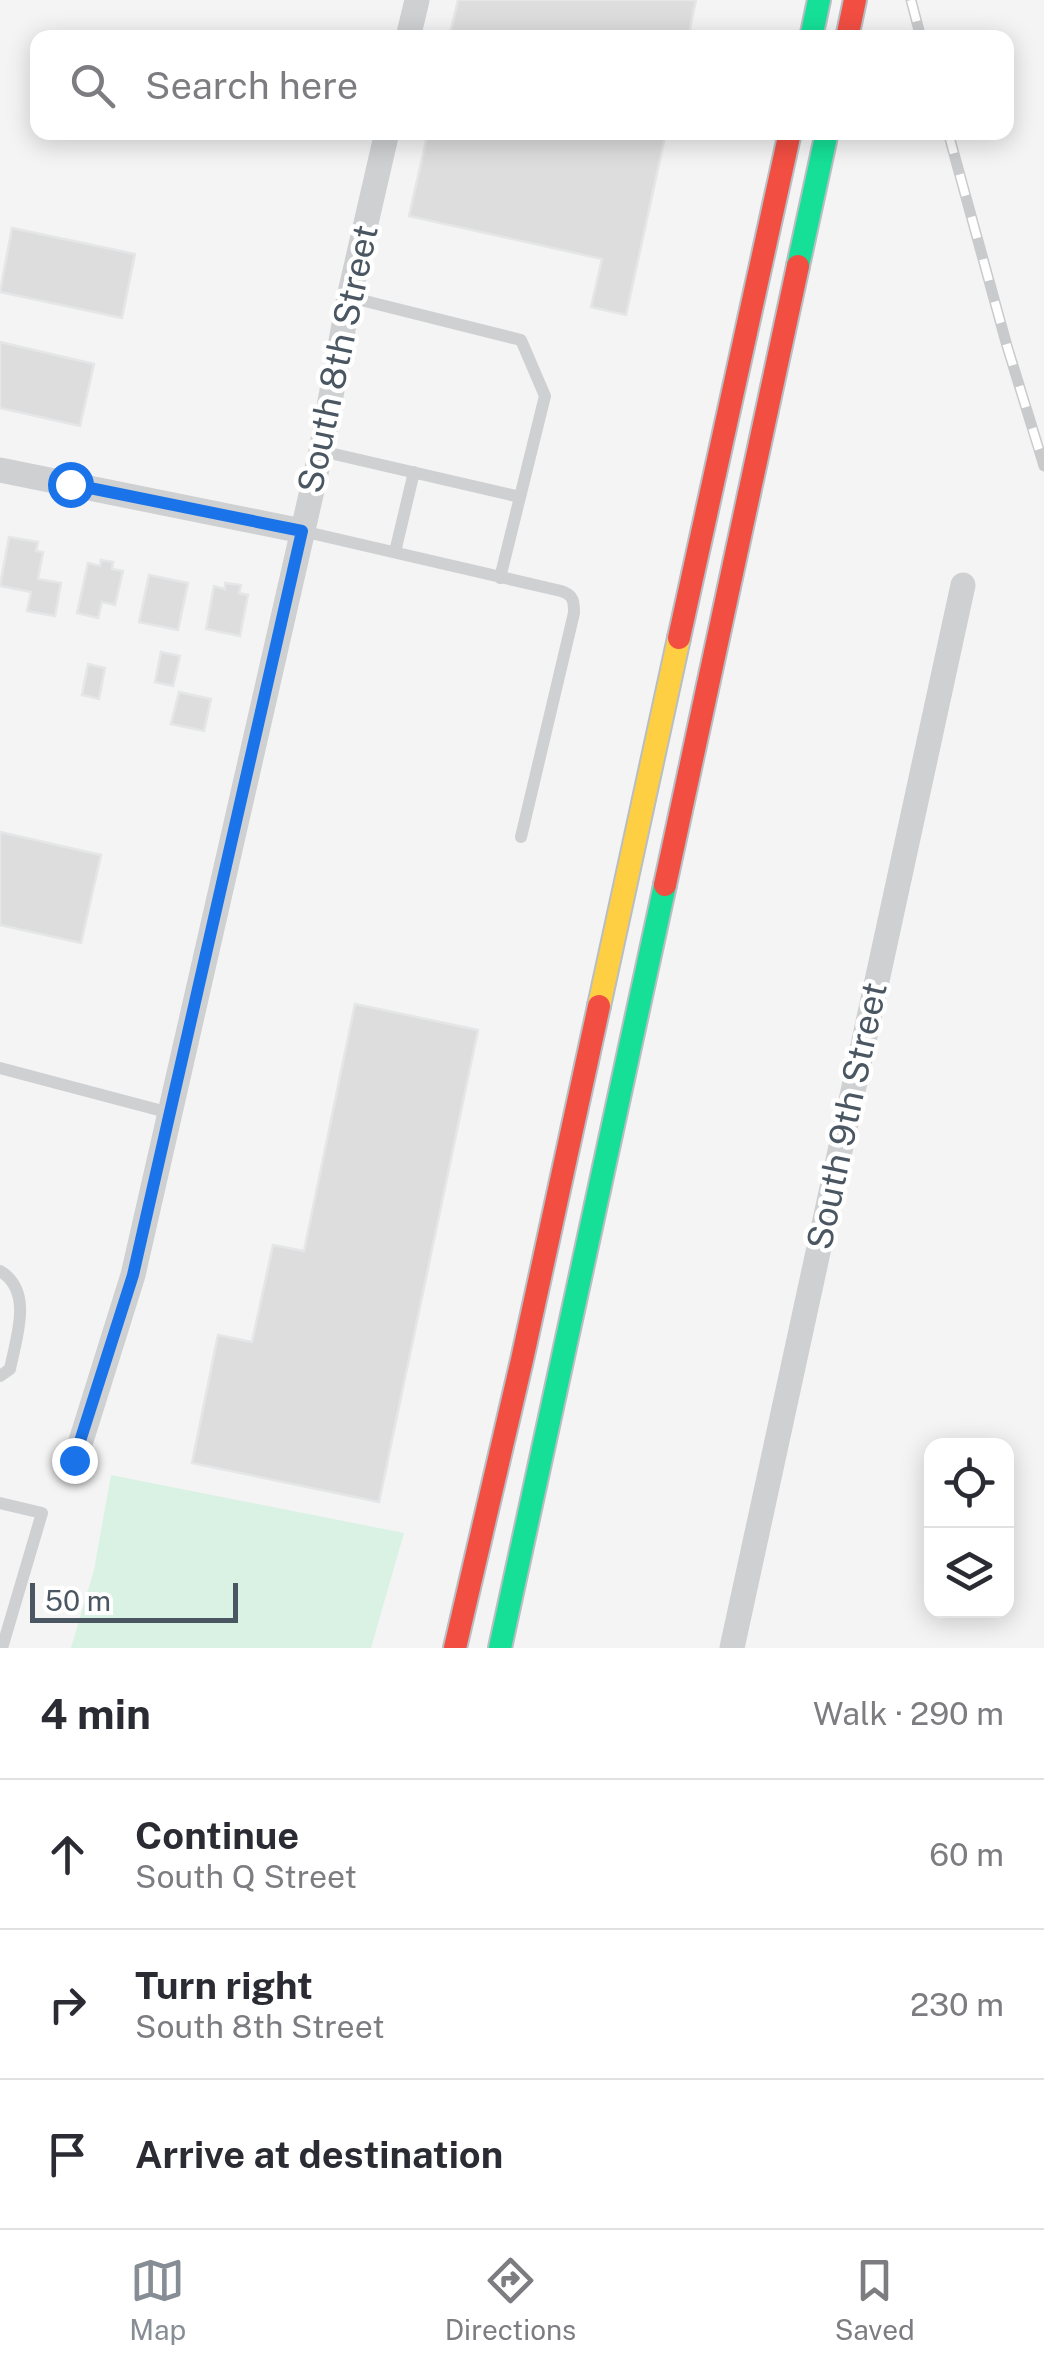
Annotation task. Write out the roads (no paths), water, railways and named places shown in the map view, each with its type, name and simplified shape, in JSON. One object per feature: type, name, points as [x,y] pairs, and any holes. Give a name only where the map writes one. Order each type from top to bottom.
[{"type":"highway","points":[[812,30],[819,0]]},
{"type":"highway","points":[[849,30],[855,0]]},
{"type":"highway","points":[[455,1648],[535,1302],[788,140]]},
{"type":"highway","points":[[500,1648],[825,140]]},
{"type":"street","points":[[410,30],[417,0]]},
{"type":"street","name":"South 8th Street","points":[[74,1460],[133,1275],[322,450],[349,297],[385,140]]},
{"type":"street","points":[[0,470],[302,531]]},
{"type":"street","name":"South 9th Street","points":[[732,1648],[963,585]]},
{"type":"lane","points":[[349,297],[520,340],[545,396],[500,578]]},
{"type":"lane","points":[[322,450],[520,497]]},
{"type":"lane","points":[[395,552],[414,472]]},
{"type":"lane","points":[[302,531],[568,594],[574,600],[574,614],[521,837]]},
{"type":"lane","points":[[0,1068],[170,1113]]},
{"type":"lane","points":[[0,1271],[10,1277],[17,1289],[21,1314],[10,1369],[0,1376]]},
{"type":"lane","points":[[0,1502],[42,1512],[2,1648]]},
{"type":"railway","points":[[911,0],[919,30]]},
{"type":"railway","points":[[950,140],[1044,466]]}]
